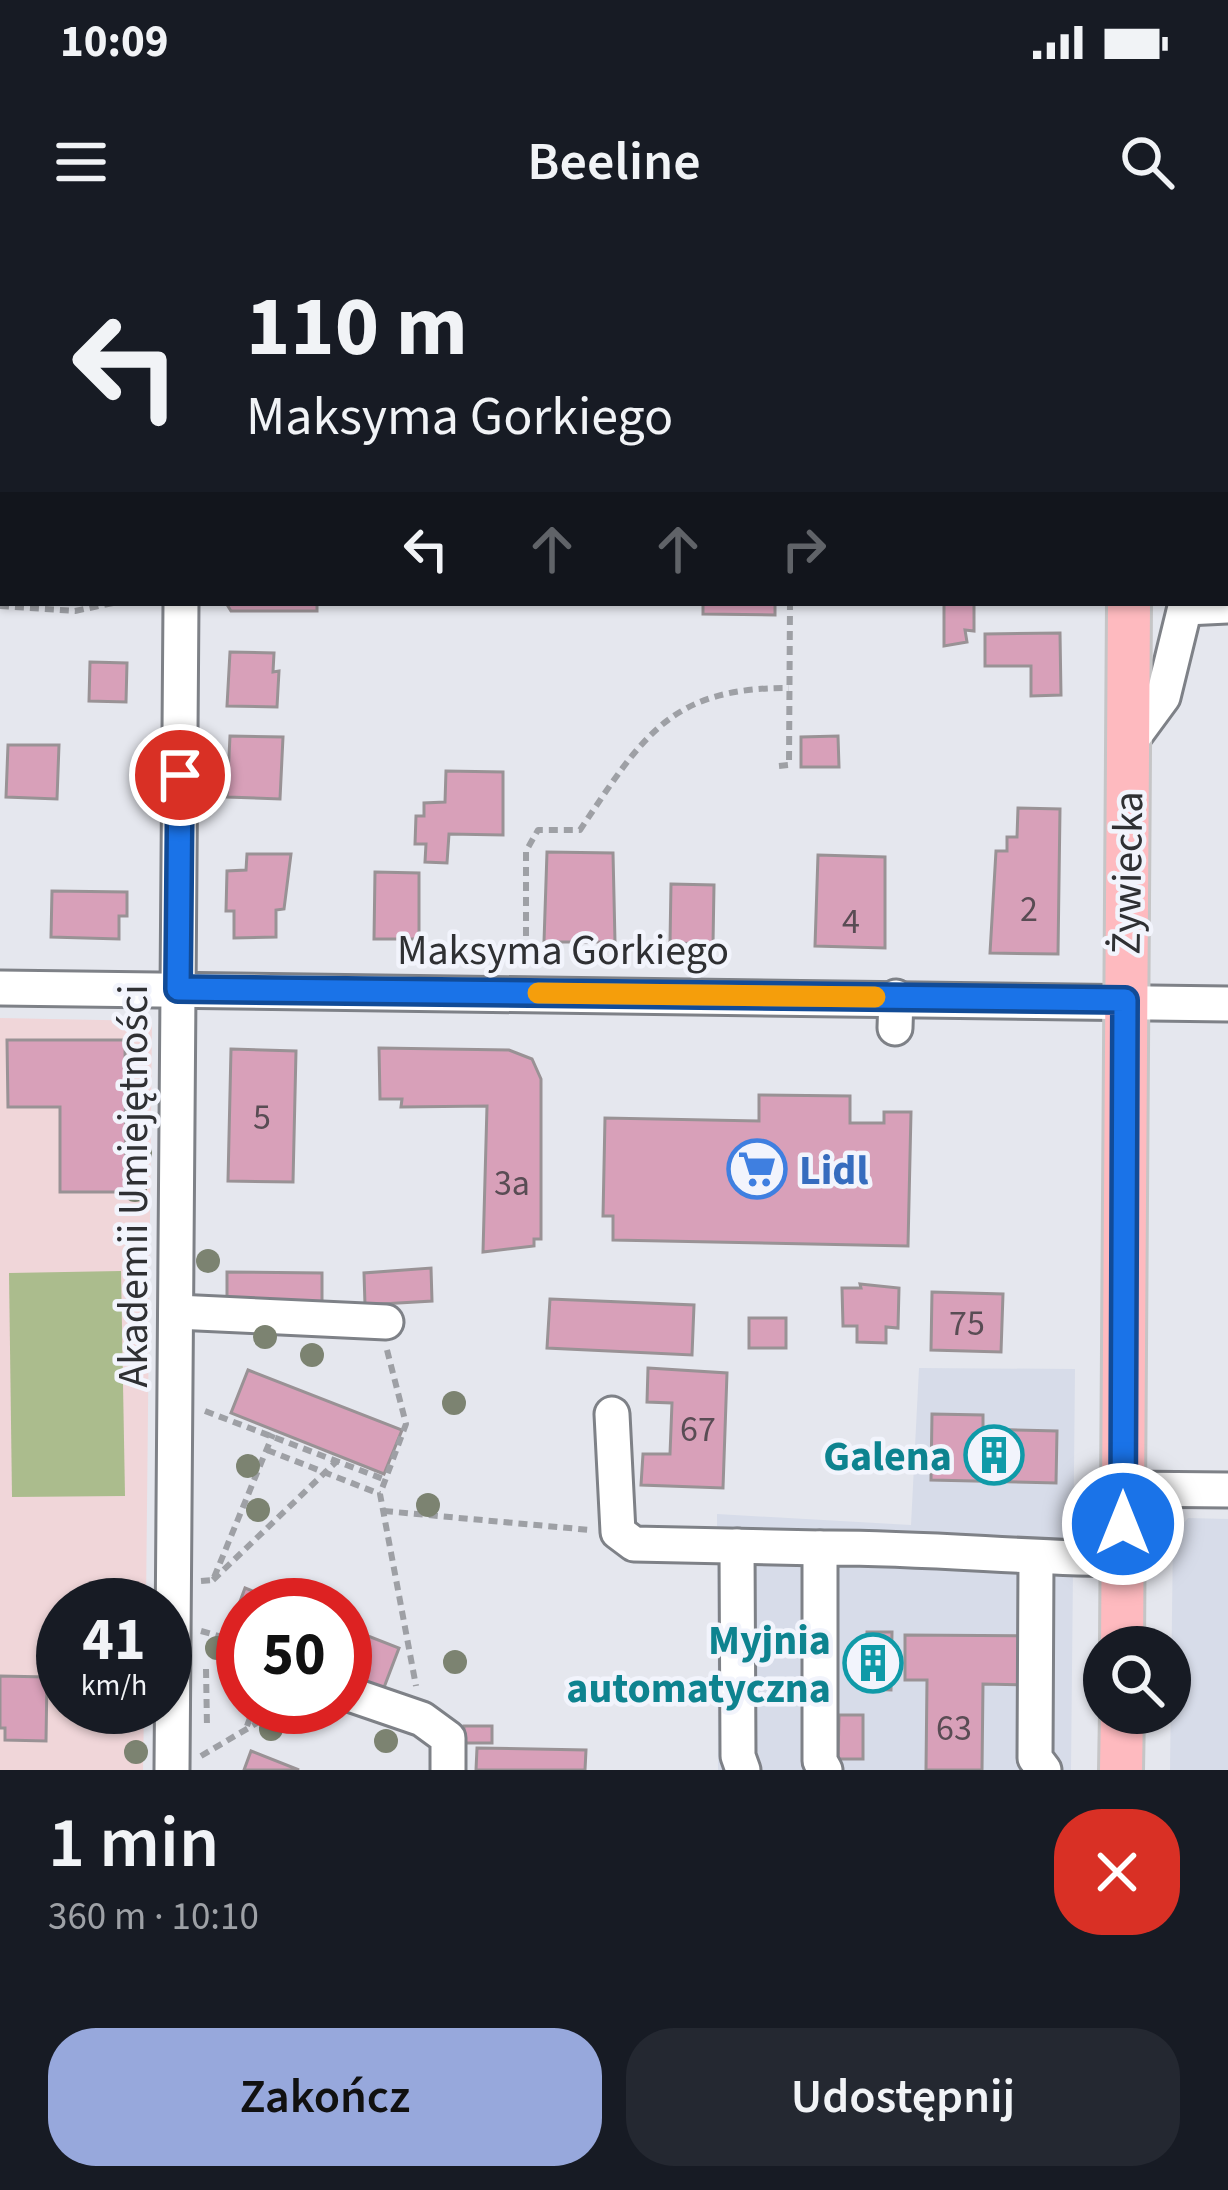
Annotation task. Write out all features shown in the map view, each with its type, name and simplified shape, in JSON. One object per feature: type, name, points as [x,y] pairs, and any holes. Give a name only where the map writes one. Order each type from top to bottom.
[{"type":"main road","name":"Żywiecka","points":[[1122,1626],[1130,606]]},
{"type":"main road","points":[[1121,1734],[1121,1770]]},
{"type":"street","name":"Akademii Umiejętności","points":[[181,606],[176,1312],[185,1764]]},
{"type":"street","points":[[1127,746],[1163,697],[1186,606],[1228,606]]},
{"type":"street","name":"Maksyma Gorkiego","points":[[0,988],[178,989],[639,1009],[896,1012],[1227,996]]},
{"type":"street","points":[[176,1312],[386,1322]]},
{"type":"street","points":[[612,1414],[618,1532],[634,1544],[912,1547],[1036,1559],[1123,1559]]},
{"type":"street","points":[[1124,1489],[1228,1490]]},
{"type":"street","points":[[737,1546],[738,1756],[743,1770]]},
{"type":"street","points":[[820,1548],[820,1761],[825,1770]]},
{"type":"street","points":[[1036,1559],[1034,1757],[1044,1770]]},
{"type":"street","points":[[372,1702],[422,1719],[448,1738],[448,1770]]},
{"type":"path","points":[[0,606],[75,611],[99,606]]},
{"type":"path","points":[[779,766],[789,765],[790,606]]},
{"type":"path","points":[[526,977],[526,851],[538,830],[580,830],[660,720],[740,687],[789,688]]},
{"type":"path","points":[[386,1322],[385,1340],[406,1424],[380,1494],[422,1719]]},
{"type":"path","points":[[202,1410],[386,1480]]},
{"type":"path","points":[[213,1580],[273,1434]]},
{"type":"path","points":[[267,1450],[380,1494]]},
{"type":"path","points":[[201,1581],[213,1580],[338,1460]]},
{"type":"path","points":[[384,1511],[618,1532]]},
{"type":"path","points":[[201,1631],[216,1635]]},
{"type":"path","points":[[185,1764],[239,1734]]},
{"type":"shaded area","points":[[0,1018],[152,1021],[146,1578],[36,1578],[36,1734],[144,1734],[143,1770],[0,1770]]},
{"type":"shaded area","points":[[919,1368],[1075,1369],[1071,1770],[718,1770],[717,1514],[911,1525]]},
{"type":"shaded area","points":[[1188,1518],[1228,1519],[1228,1770],[1170,1770],[1170,1734],[1191,1734],[1191,1626],[1172,1626],[1173,1536]]},
{"type":"green space","points":[[121,1271],[125,1496],[12,1497],[9,1273]]},
{"type":"building","points":[[228,606],[317,606],[317,611],[231,611]]},
{"type":"building","points":[[703,606],[775,606],[775,615],[703,614]]},
{"type":"building","points":[[944,606],[974,606],[974,631],[965,630],[967,642],[944,646]]},
{"type":"building","points":[[1060,633],[1061,695],[1031,696],[1031,666],[985,666],[985,634]]},
{"type":"building","points":[[230,652],[274,653],[273,672],[279,671],[277,707],[227,706]]},
{"type":"building","points":[[90,662],[127,663],[126,702],[89,701]]},
{"type":"building","points":[[230,736],[283,737],[280,799],[227,797]]},
{"type":"building","points":[[838,736],[839,767],[801,767],[801,737]]},
{"type":"building","points":[[8,745],[59,745],[57,799],[6,797]]},
{"type":"building","points":[[446,771],[503,772],[503,835],[449,834],[447,863],[425,862],[426,844],[415,844],[416,816],[424,816],[424,803],[445,802]]},
{"type":"building","points":[[1018,808],[1060,809],[1058,954],[990,953],[996,851],[1007,851],[1007,837],[1017,837]]},
{"type":"building","points":[[547,852],[613,853],[615,942],[544,942]]},
{"type":"building","points":[[247,854],[291,854],[284,909],[276,910],[276,937],[234,938],[234,911],[226,911],[227,871],[246,870]]},
{"type":"building","points":[[818,855],[885,857],[885,948],[815,946]]},
{"type":"building","points":[[375,872],[419,873],[419,939],[374,939]]},
{"type":"building","points":[[671,884],[714,885],[713,944],[670,943]]},
{"type":"building","points":[[52,891],[127,892],[127,916],[119,916],[119,939],[51,937]]},
{"type":"building","points":[[7,1040],[125,1040],[126,1192],[60,1192],[60,1107],[8,1107]]},
{"type":"building","points":[[379,1048],[509,1050],[532,1059],[541,1079],[541,1239],[534,1239],[534,1246],[483,1252],[487,1106],[401,1107],[402,1099],[380,1099]]},
{"type":"building","points":[[231,1049],[296,1051],[293,1182],[228,1181]]},
{"type":"building","name":"Lidl","points":[[759,1095],[850,1096],[850,1123],[884,1123],[884,1112],[911,1112],[908,1246],[613,1240],[613,1216],[603,1216],[605,1118],[759,1121]]},
{"type":"building","points":[[431,1268],[432,1301],[365,1305],[364,1273]]},
{"type":"building","points":[[227,1272],[322,1273],[322,1303],[227,1299]]},
{"type":"building","points":[[860,1284],[899,1288],[898,1328],[886,1327],[886,1343],[857,1342],[857,1326],[843,1326],[842,1288],[861,1288]]},
{"type":"building","points":[[932,1292],[1003,1294],[1001,1352],[931,1350]]},
{"type":"building","points":[[550,1299],[694,1305],[692,1355],[547,1348]]},
{"type":"building","points":[[749,1318],[786,1318],[786,1348],[749,1348]]},
{"type":"building","points":[[648,1368],[727,1373],[723,1488],[641,1485],[643,1454],[670,1454],[672,1403],[647,1402]]},
{"type":"building","points":[[248,1370],[402,1430],[384,1474],[231,1413]]},
{"type":"building","name":"Galena","points":[[932,1414],[983,1415],[983,1429],[1057,1431],[1056,1483],[931,1480]]},
{"type":"building","name":"Myjnia automatyczna","points":[[867,1632],[892,1632],[891,1690],[865,1689],[865,1678],[854,1678],[855,1648],[866,1648]]},
{"type":"building","points":[[905,1635],[1038,1636],[1037,1685],[983,1684],[982,1770],[926,1770],[927,1680],[905,1680]]},
{"type":"building","points":[[372,1638],[399,1648],[383,1690],[372,1686]]},
{"type":"building","points":[[0,1676],[36,1677],[36,1734],[46,1734],[46,1741],[5,1740],[5,1728],[0,1728]]},
{"type":"building","points":[[839,1715],[863,1715],[863,1759],[838,1759]]},
{"type":"building","points":[[464,1726],[492,1726],[492,1743],[463,1743]]},
{"type":"building","points":[[477,1748],[586,1750],[585,1770],[476,1770]]},
{"type":"building","points":[[251,1751],[299,1770],[244,1770]]},
{"type":"slow traffic","points":[[538,993],[875,997]]},
{"type":"place","name":"Lidl","points":[[757,1169]]},
{"type":"place","name":"Galena","points":[[994,1455]]},
{"type":"place","name":"Myjnia automatyczna","points":[[873,1663]]},
{"type":"route","points":[[180,775],[178,989],[1125,1000],[1123,1524]]}]
